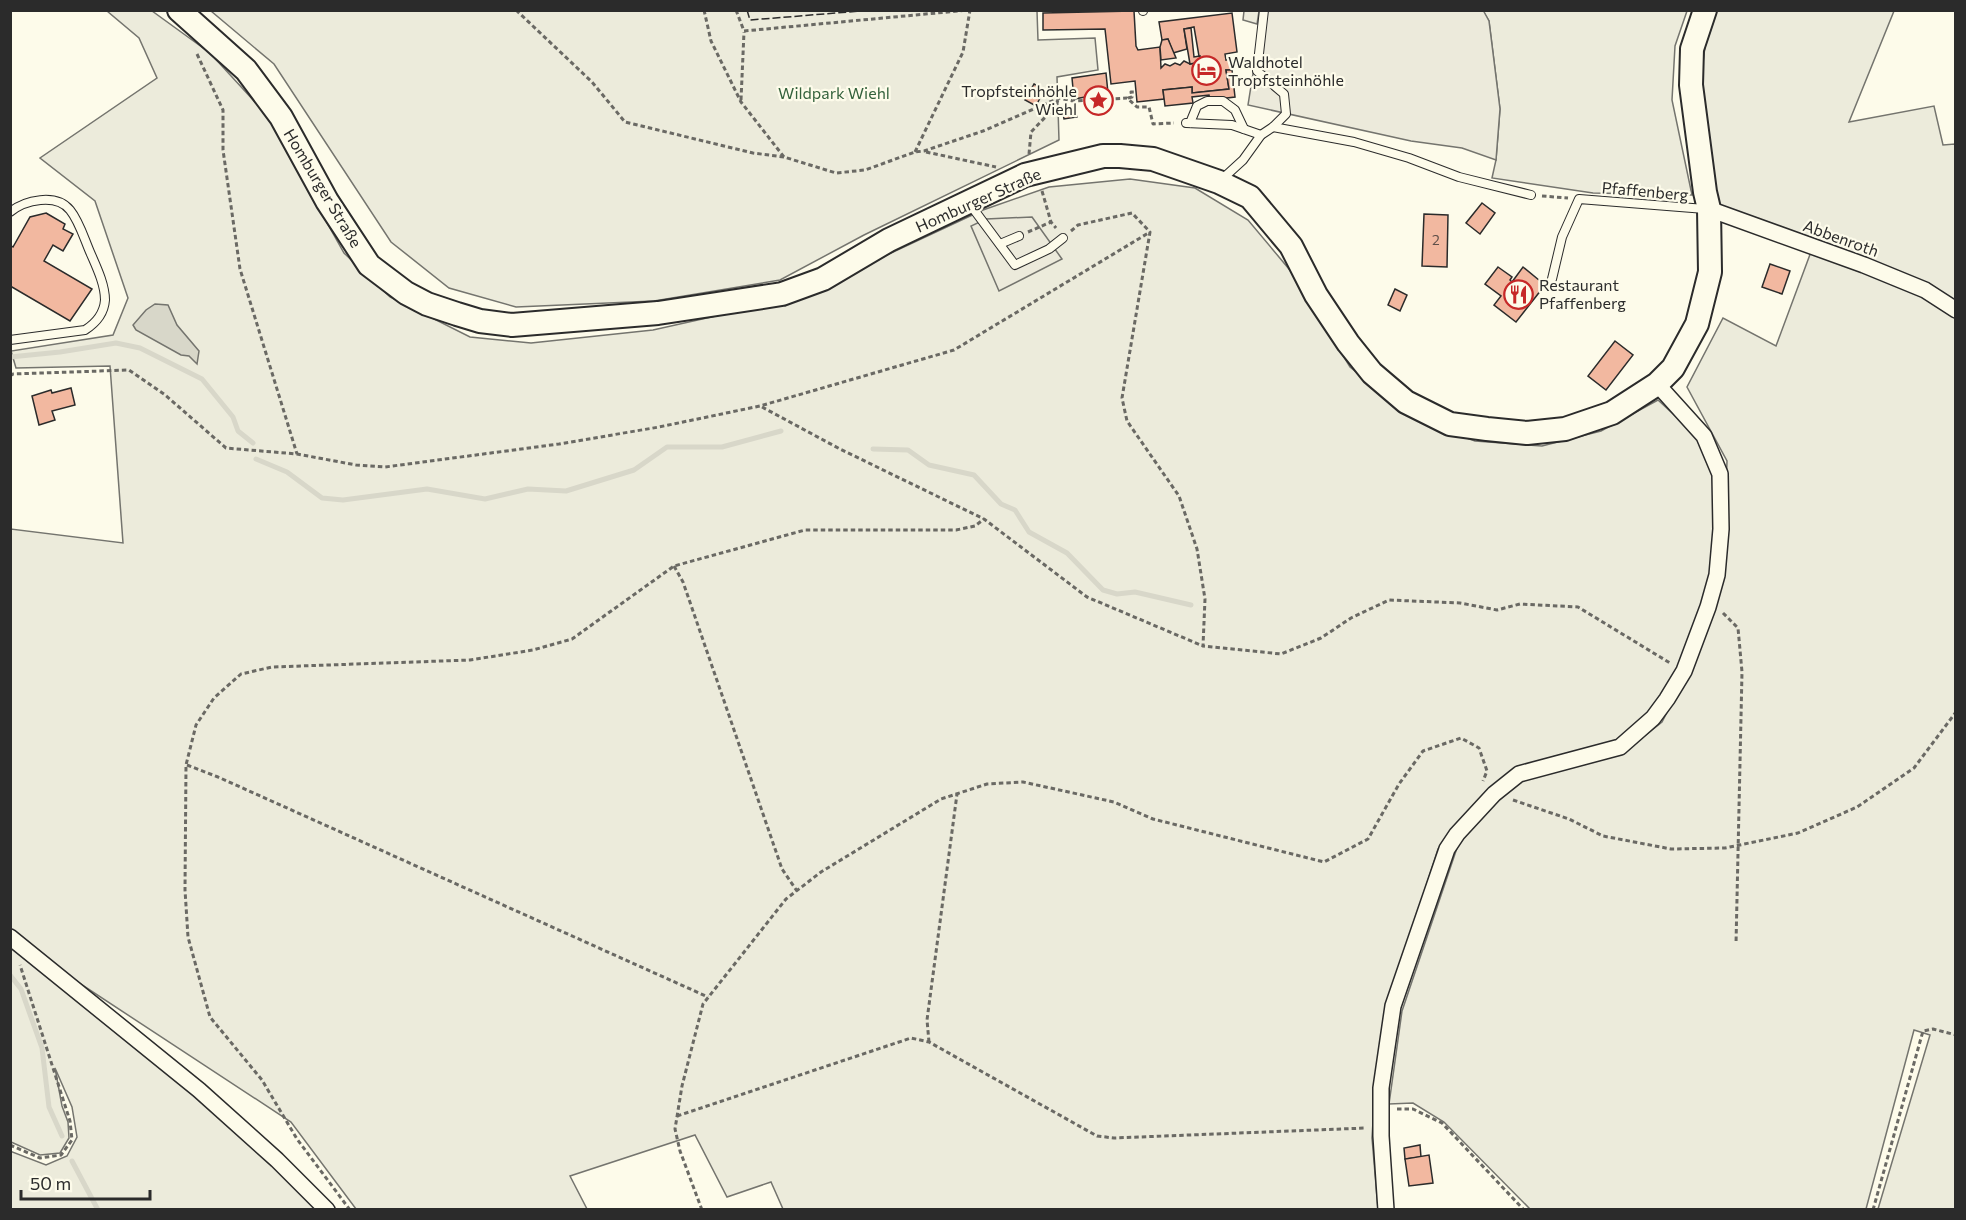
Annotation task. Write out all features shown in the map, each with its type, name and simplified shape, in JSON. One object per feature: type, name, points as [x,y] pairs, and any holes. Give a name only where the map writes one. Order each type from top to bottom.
[{"type":"main road","name":"Homburger Straße","points":[[179,10],[246,70],[281,117],[327,201],[369,266],[406,293],[427,304],[480,321],[512,325],[606,318],[658,313],[782,294],[823,279],[889,240],[968,202],[1027,165],[1120,156],[1153,159],[1219,182],[1250,197],[1290,246],[1317,295],[1348,343],[1372,373],[1406,402],[1450,424],[1527,433],[1564,429],[1612,413],[1657,384],[1673,368],[1697,324],[1710,272],[1709,209],[1691,85],[1692,49],[1705,10]]},
{"type":"street","name":"Abbenroth","points":[[1709,209],[1864,265],[1925,290],[1956,310]]},
{"type":"street","points":[[1386,1209],[1381,1088],[1393,1006],[1447,849],[1487,792],[1519,774],[1620,747],[1653,718],[1683,671],[1708,607],[1717,575],[1721,529],[1720,474],[1704,436],[1657,384]]},
{"type":"street","points":[[16,941],[199,1090],[277,1160],[327,1209]]},
{"type":"lane","points":[[1219,182],[1243,160],[1261,135],[1286,114],[1284,94],[1257,71],[1264,10]]},
{"type":"lane","points":[[1244,129],[1235,110],[1223,101],[1207,101],[1197,106],[1187,123],[1232,125],[1261,135]]},
{"type":"lane","points":[[1272,127],[1354,142],[1409,158],[1459,177],[1531,195]]},
{"type":"lane","points":[[1552,279],[1562,237],[1579,199]]},
{"type":"lane","name":"Pfaffenberg","points":[[1579,199],[1709,209]]},
{"type":"lane","points":[[10,212],[17,206],[39,200],[56,201],[69,208],[96,266],[105,300],[102,313],[95,323],[85,330],[10,340]]},
{"type":"lane","points":[[968,202],[1015,265],[1049,249],[1063,237]]},
{"type":"lane","points":[[1000,244],[1019,236]]},
{"type":"path","points":[[516,10],[592,82],[626,122],[753,153],[784,157],[836,173],[865,170],[915,152],[924,151],[983,131],[1059,98],[1073,101],[1127,98],[1132,97],[1131,92],[1136,92]]},
{"type":"path","points":[[704,10],[711,41],[741,102],[784,157]]},
{"type":"path","points":[[736,10],[744,31],[741,102]]},
{"type":"path","points":[[744,31],[970,10],[963,52],[915,152]]},
{"type":"path","points":[[194,50],[223,110],[223,150],[240,268],[297,454]]},
{"type":"path","points":[[924,151],[983,163],[1027,165],[1031,132],[1054,108],[1059,98]]},
{"type":"path","points":[[1127,98],[1137,107],[1149,107],[1153,124],[1187,123]]},
{"type":"path","points":[[1019,236],[1052,222],[1042,191]]},
{"type":"path","points":[[1531,195],[1579,199]]},
{"type":"path","points":[[1063,237],[1078,225],[1132,213],[1150,232]]},
{"type":"path","points":[[10,376],[13,374],[129,370],[164,394],[226,448],[297,454],[356,465],[385,467],[559,444],[659,427],[760,406],[954,350],[1150,232]]},
{"type":"path","points":[[1150,232],[1122,398],[1126,421],[1179,496],[1197,549],[1205,599],[1203,646]]},
{"type":"path","points":[[760,406],[984,519],[1087,597],[1203,646],[1281,654],[1320,638],[1351,618],[1389,600],[1460,603],[1497,610],[1520,604],[1578,607],[1683,671]]},
{"type":"path","points":[[350,1209],[297,1139],[262,1080],[210,1017],[188,937],[185,890],[186,765],[196,725],[214,698],[241,674],[272,667],[470,660],[533,650],[572,639],[674,566],[805,530],[956,530],[975,526],[984,519]]},
{"type":"path","points":[[674,566],[683,582],[782,869],[797,891]]},
{"type":"path","points":[[1708,607],[1722,613],[1738,628],[1742,672],[1736,944]]},
{"type":"path","points":[[702,1209],[680,1151],[675,1129],[682,1086],[703,1004],[786,899],[821,873],[941,799],[987,784],[1023,782],[1114,802],[1153,819],[1324,862],[1368,839],[1399,784],[1423,752],[1461,738],[1479,748],[1487,771],[1487,792],[1569,819],[1604,836],[1671,849],[1725,848],[1798,833],[1857,807],[1914,768],[1956,712]]},
{"type":"path","points":[[186,765],[218,777],[708,997]]},
{"type":"path","points":[[928,1042],[927,1020],[957,794]]},
{"type":"path","points":[[10,1145],[40,1158],[61,1155],[72,1140],[70,1121],[20,965],[16,941]]},
{"type":"path","points":[[1873,1209],[1923,1031],[1933,1029],[1956,1035]]},
{"type":"path","points":[[677,1116],[911,1038],[928,1042],[1097,1136],[1114,1138],[1381,1126],[1400,1108],[1413,1109],[1442,1123],[1524,1209]]},
{"type":"green space","points":[[107,11],[152,11],[210,53],[266,114],[344,253],[390,297],[470,337],[531,343],[653,330],[779,302],[827,283],[983,210],[1049,187],[1130,179],[1195,188],[1248,220],[1294,275],[1350,367],[1417,420],[1475,441],[1542,446],[1601,431],[1658,400],[1697,436],[1716,476],[1713,576],[1684,662],[1651,715],[1618,743],[1515,768],[1470,809],[1438,849],[1412,930],[1375,1089],[1372,1138],[1378,1209],[783,1209],[771,1182],[727,1197],[695,1135],[570,1176],[587,1209],[356,1209],[291,1122],[70,977],[321,1209],[11,1209],[10,1151],[46,1165],[67,1156],[77,1137],[72,1107],[55,1068],[62,1106],[68,1122],[69,1138],[60,1153],[40,1155],[11,1142],[11,529],[123,543],[110,366],[16,368],[11,351],[113,335],[128,298],[95,201],[40,158],[157,78],[139,38]]},
{"type":"green space","name":"Wildpark Wiehl","points":[[211,11],[1037,11],[1038,40],[1095,38],[1098,70],[1057,77],[1059,140],[864,235],[780,280],[654,301],[516,307],[449,288],[391,242],[274,64]]},
{"type":"green space","points":[[1244,11],[1259,11],[1257,24],[1243,20]]},
{"type":"green space","points":[[1483,11],[1687,11],[1675,46],[1672,100],[1692,195],[1593,193],[1492,178],[1496,160],[1500,109],[1489,21]]},
{"type":"green space","points":[[1716,11],[1894,11],[1849,122],[1934,106],[1943,145],[1955,144],[1955,1209],[1878,1209],[1930,1035],[1914,1030],[1866,1209],[1530,1209],[1444,1122],[1413,1103],[1389,1104],[1402,1011],[1460,839],[1494,802],[1521,778],[1623,753],[1662,722],[1690,668],[1723,577],[1727,461],[1687,387],[1723,318],[1776,346],[1815,241],[1717,205],[1699,93],[1706,39]]},
{"type":"shaded area","points":[[1483,10],[1489,21],[1500,109],[1496,160],[1462,148],[1411,141],[1248,105],[1263,11]]},
{"type":"shaded area","points":[[1032,217],[1062,259],[999,291],[971,226],[986,219]]},
{"type":"shaded area","points":[[155,304],[168,305],[177,325],[199,351],[197,364],[189,356],[181,355],[136,330],[133,325],[146,310]]},
{"type":"building","points":[[1134,11],[1136,46],[1138,50],[1160,47],[1161,68],[1165,64],[1180,65],[1184,61],[1190,64],[1200,62],[1194,27],[1184,29],[1187,49],[1173,53],[1168,39],[1162,40],[1159,22],[1232,13],[1237,52],[1225,54],[1226,60],[1230,59],[1232,70],[1226,70],[1229,89],[1192,93],[1192,87],[1163,90],[1164,99],[1137,102],[1135,81],[1111,84],[1105,29],[1043,30],[1043,13]]},
{"type":"building","points":[[1191,28],[1194,57],[1200,56],[1200,62],[1190,64],[1184,29]]},
{"type":"building","points":[[1168,39],[1176,58],[1161,60],[1162,40]]},
{"type":"building","points":[[1226,70],[1232,70],[1235,97],[1210,100],[1209,95],[1192,97],[1193,103],[1165,106],[1163,90],[1192,87],[1192,93],[1229,89]]},
{"type":"building","points":[[1106,73],[1108,93],[1074,99],[1072,78]]},
{"type":"building","points":[[1034,84],[1044,90],[1036,106],[1025,100]]},
{"type":"building","points":[[1075,107],[1077,117],[1064,119],[1062,109]]},
{"type":"building","points":[[1482,203],[1495,213],[1480,234],[1466,223]]},
{"type":"building","points":[[46,213],[65,224],[63,229],[73,234],[63,251],[53,245],[44,261],[92,289],[70,321],[12,287],[10,289],[10,245],[13,247],[30,217]]},
{"type":"building","points":[[1424,214],[1448,215],[1447,267],[1422,266]]},
{"type":"building","points":[[1770,264],[1790,271],[1782,294],[1762,287]]},
{"type":"building","points":[[1498,267],[1512,277],[1510,280],[1512,282],[1523,267],[1545,285],[1516,322],[1494,305],[1501,296],[1485,284]]},
{"type":"building","points":[[1395,289],[1407,295],[1400,311],[1388,305]]},
{"type":"building","points":[[1615,341],[1633,355],[1606,390],[1588,376]]},
{"type":"building","points":[[71,388],[75,405],[52,411],[55,420],[39,425],[32,396],[51,390],[52,393]]},
{"type":"building","points":[[1420,1145],[1421,1157],[1405,1159],[1404,1148]]},
{"type":"building","points":[[1429,1155],[1433,1183],[1409,1186],[1405,1159]]},
{"type":"waterway","points":[[10,357],[116,343],[140,348],[202,379],[233,417],[238,431],[253,443]]},
{"type":"waterway","points":[[256,459],[287,472],[322,498],[343,500],[427,489],[485,499],[528,489],[566,491],[634,470],[667,447],[722,447],[781,431]]},
{"type":"waterway","points":[[873,449],[908,450],[929,465],[974,475],[1001,504],[1015,510],[1029,532],[1067,553],[1103,590],[1117,594],[1135,592],[1191,605]]},
{"type":"waterway","points":[[10,975],[21,989],[42,1048],[49,1107],[62,1136]]},
{"type":"waterway","points":[[72,1161],[98,1210]]},
{"type":"fence","points":[[747,10],[750,20],[873,10]]},
{"type":"place","name":"Waldhotel Tropfsteinhöhle","points":[[1207,71]]},
{"type":"place","name":"Tropfsteinhöhle Wiehl","points":[[1098,100]]},
{"type":"place","name":"Restaurant Pfaffenberg","points":[[1518,294]]}]
